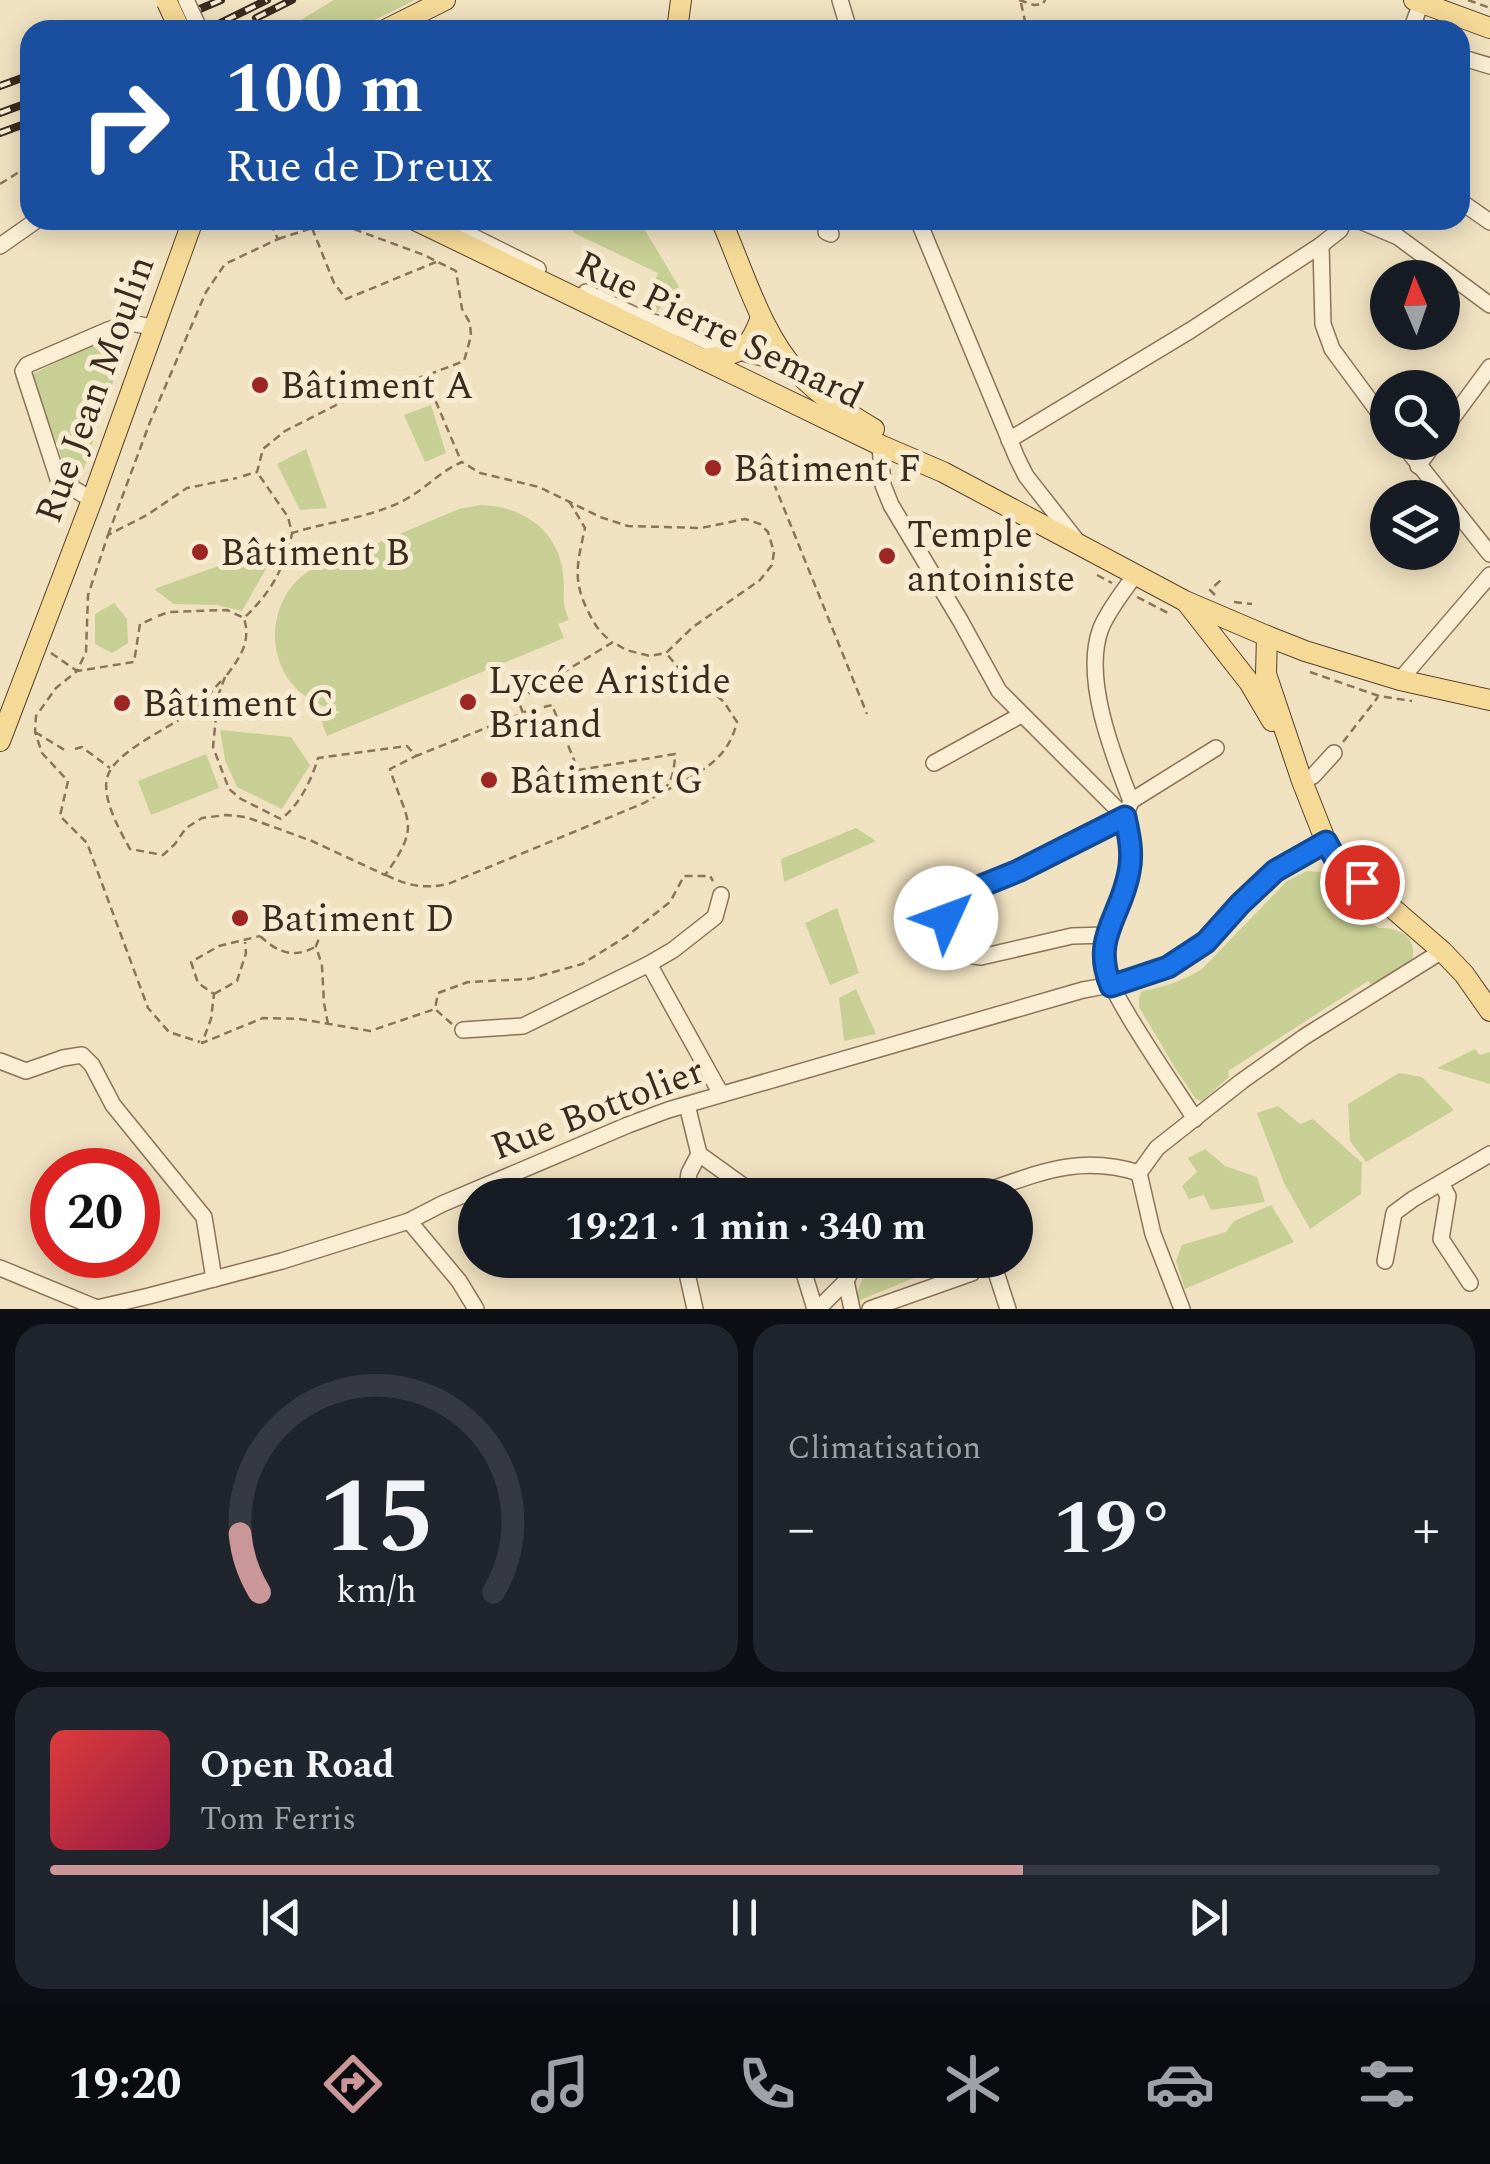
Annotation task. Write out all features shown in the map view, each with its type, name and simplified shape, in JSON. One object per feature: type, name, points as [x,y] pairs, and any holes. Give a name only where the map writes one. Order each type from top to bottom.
[{"type":"main road","points":[[405,20],[445,0]]},
{"type":"main road","points":[[1418,1],[1469,20]]},
{"type":"main road","name":"Rue Jean Moulin","points":[[0,741],[191,230]]},
{"type":"main road","name":"Rue Pierre Semard","points":[[435,230],[880,446],[943,472],[1081,546],[1130,583],[1182,609],[1400,680],[1490,700]]},
{"type":"main road","name":"Rue Pierre Semard","points":[[725,230],[761,317],[796,372],[846,412],[943,472]]},
{"type":"main road","points":[[702,359],[736,353],[754,337],[761,317]]},
{"type":"main road","points":[[1182,609],[1250,682],[1299,772]]},
{"type":"main road","points":[[1267,636],[1266,674],[1299,772],[1336,860],[1442,952],[1464,974],[1490,1011]]},
{"type":"street","points":[[173,1],[191,20]]},
{"type":"street","points":[[0,246],[23,230]]},
{"type":"street","points":[[460,230],[645,320],[796,372]]},
{"type":"street","points":[[922,230],[1026,476],[1081,546]]},
{"type":"street","points":[[1009,440],[1191,330],[1340,230]]},
{"type":"street","points":[[1382,230],[1398,237],[1490,305]]},
{"type":"street","points":[[1321,245],[1322,324],[1332,349],[1370,400]]},
{"type":"street","points":[[92,500],[58,478],[23,371],[27,365],[108,330],[130,323],[153,327]]},
{"type":"street","points":[[1460,407],[1490,366]]},
{"type":"street","points":[[880,446],[883,486],[892,505],[999,691],[1128,809]]},
{"type":"street","points":[[1414,460],[1490,554]]},
{"type":"street","points":[[1418,466],[1422,460]]},
{"type":"street","points":[[1400,680],[1490,574]]},
{"type":"street","points":[[1130,583],[1100,630],[1096,646],[1102,708],[1128,809],[1131,842],[1129,872],[1106,935],[1102,960],[1111,986],[1195,1119]]},
{"type":"street","points":[[934,763],[1022,715]]},
{"type":"street","points":[[1106,935],[1072,936],[980,957],[958,954],[948,940],[946,918],[950,906],[966,892],[1018,871],[1128,809],[1216,748]]},
{"type":"street","points":[[1299,772],[1313,776],[1334,753]]},
{"type":"street","name":"Rue Bottolier","points":[[0,1268],[97,1308],[364,1237],[628,1125],[687,1105],[1168,967],[1206,942],[1275,871],[1326,842]]},
{"type":"street","points":[[463,1030],[523,1026],[649,964],[714,916],[721,895]]},
{"type":"street","points":[[1182,1309],[1154,1234],[1139,1173],[1157,1148],[1304,1037],[1442,952]]},
{"type":"street","points":[[649,964],[721,1094]]},
{"type":"street","points":[[0,1061],[26,1070],[82,1055],[92,1065],[113,1104],[204,1218],[214,1279]]},
{"type":"street","points":[[687,1105],[699,1154],[689,1178]]},
{"type":"street","points":[[699,1154],[735,1178]]},
{"type":"street","points":[[1385,1261],[1394,1213],[1490,1154]]},
{"type":"street","points":[[1031,1178],[1074,1165],[1106,1165],[1139,1173]]},
{"type":"street","points":[[1441,1184],[1448,1196],[1441,1239],[1470,1283]]},
{"type":"street","points":[[409,1221],[459,1281],[476,1309]]},
{"type":"street","points":[[688,1278],[695,1309]]},
{"type":"street","points":[[806,1278],[816,1309],[847,1278]]},
{"type":"street","points":[[870,1309],[960,1278]]},
{"type":"street","points":[[998,1278],[1008,1309]]},
{"type":"street","points":[[846,1281],[852,1309]]},
{"type":"path","points":[[1020,1],[1034,5],[1046,0]]},
{"type":"path","points":[[1468,0],[1490,8]]},
{"type":"path","points":[[274,230],[278,239]]},
{"type":"path","points":[[306,230],[225,264],[206,292],[150,422],[88,595],[86,652],[77,670],[56,688],[36,716],[36,732],[42,753],[68,781],[60,816],[87,843],[148,1008],[169,1032],[202,1043],[263,1018],[370,1030],[434,1009]]},
{"type":"path","points":[[313,230],[334,283],[346,300],[437,261]]},
{"type":"path","points":[[244,618],[264,599],[285,563],[292,533],[288,517],[257,472],[263,449],[285,431],[350,398],[464,361],[471,336],[470,322],[462,309],[456,271],[356,230]]},
{"type":"path","points":[[426,376],[462,462],[480,473],[539,487],[628,526],[702,528],[745,520],[760,524],[768,532],[774,552],[772,565],[760,580],[692,628],[666,654],[650,656],[626,650],[597,630],[579,594],[576,576],[585,528],[568,500]]},
{"type":"path","points":[[764,460],[867,714]]},
{"type":"path","points":[[292,533],[376,512],[408,498],[445,469],[462,462]]},
{"type":"path","points":[[243,476],[257,472]]},
{"type":"path","points":[[108,536],[187,488],[237,478]]},
{"type":"path","points":[[1094,573],[1130,583],[1182,609]]},
{"type":"path","points":[[1220,599],[1210,590],[1222,578]]},
{"type":"path","points":[[1228,604],[1252,604]]},
{"type":"path","points":[[158,616],[169,612],[227,610],[244,618],[248,632],[242,655],[190,712],[132,748],[111,769],[106,779],[109,800],[130,849],[163,855],[186,828],[202,818],[246,817],[312,841],[402,883],[425,889],[448,884],[644,804],[705,770],[721,756],[737,722],[724,702],[710,690],[690,682],[666,654]]},
{"type":"path","points":[[37,644],[77,670],[134,662],[140,624],[152,619]]},
{"type":"path","points":[[523,713],[518,700],[613,642]]},
{"type":"path","points":[[225,677],[218,696],[213,747],[229,789],[281,819]]},
{"type":"path","points":[[1334,753],[1379,696]]},
{"type":"path","points":[[385,875],[406,843],[409,821],[390,769],[523,713],[552,705],[578,770],[675,754],[674,775],[663,793]]},
{"type":"path","points":[[36,732],[68,752]]},
{"type":"path","points":[[276,829],[300,797],[318,758],[407,746],[416,756]]},
{"type":"path","points":[[74,750],[82,747],[111,769]]},
{"type":"path","points":[[434,1009],[438,993],[468,982],[529,979],[582,964],[627,936],[670,902],[684,876],[710,876],[721,895]]},
{"type":"path","points":[[214,994],[198,982],[191,962],[219,946],[260,936],[304,913],[316,917],[322,931],[316,946],[304,953],[286,954],[260,936]]},
{"type":"path","points":[[214,994],[237,981],[246,952],[244,940]]},
{"type":"path","points":[[316,946],[328,1024]]},
{"type":"path","points":[[202,1043],[212,1019],[214,994]]},
{"type":"path","points":[[434,1009],[463,1030]]},
{"type":"green space","points":[[334,0],[415,0],[374,20],[301,20]]},
{"type":"green space","points":[[573,230],[645,230],[679,287],[656,313],[647,302],[658,273]]},
{"type":"green space","points":[[109,336],[128,338],[79,483],[68,475],[31,375]]},
{"type":"green space","points":[[431,405],[446,453],[425,462],[404,415]]},
{"type":"green space","points":[[306,449],[327,508],[300,510],[277,464]]},
{"type":"green space","points":[[481,505],[524,516],[554,545],[560,559],[569,620],[558,624],[564,638],[327,736],[321,720],[341,712],[311,700],[295,687],[283,670],[276,648],[279,611],[291,588],[324,563],[459,509]]},
{"type":"green space","points":[[280,544],[242,611],[217,605],[174,604],[154,589]]},
{"type":"green space","points":[[114,603],[127,619],[128,643],[112,653],[95,644],[95,614]]},
{"type":"green space","points":[[220,730],[291,737],[310,765],[282,809],[237,787],[225,760]]},
{"type":"green space","points":[[206,754],[219,788],[151,815],[138,781]]},
{"type":"green space","points":[[856,828],[876,841],[784,882],[781,859]]},
{"type":"green space","points":[[1307,871],[1332,876],[1338,891],[1378,928],[1405,935],[1412,945],[1412,961],[1373,986],[1368,981],[1228,1071],[1229,1077],[1202,1101],[1196,1099],[1139,1007],[1142,991],[1173,983],[1202,969],[1287,881]]},
{"type":"green space","points":[[837,908],[859,973],[830,985],[805,923]]},
{"type":"green space","points":[[856,989],[876,1034],[844,1041],[839,998]]},
{"type":"green space","points":[[1475,1049],[1480,1055],[1490,1052],[1490,1084],[1437,1068]]},
{"type":"green space","points":[[1399,1073],[1422,1077],[1454,1110],[1366,1162],[1350,1141],[1348,1104]]},
{"type":"green space","points":[[1278,1106],[1300,1124],[1313,1119],[1362,1163],[1361,1194],[1310,1229],[1284,1183],[1257,1113]]},
{"type":"green space","points":[[1205,1149],[1225,1166],[1257,1177],[1265,1202],[1211,1210],[1204,1195],[1189,1199],[1182,1186],[1197,1172],[1188,1158]]},
{"type":"green space","points":[[1271,1205],[1294,1242],[1185,1289],[1176,1261],[1182,1245],[1226,1232],[1234,1221]]},
{"type":"green space","points":[[863,1278],[914,1278],[858,1301],[856,1295]]},
{"type":"railway","points":[[174,20],[221,0]]},
{"type":"railway","points":[[226,20],[267,0]]},
{"type":"railway","points":[[256,18],[292,0]]},
{"type":"railway","points":[[0,86],[20,79]]},
{"type":"railway","points":[[0,113],[20,106]]},
{"type":"railway","points":[[0,133],[20,126]]},
{"type":"place","name":"Bâtiment A","points":[[260,385]]},
{"type":"place","name":"Bâtiment F","points":[[713,468]]},
{"type":"place","name":"Bâtiment B","points":[[200,552]]},
{"type":"place","name":"Temple antoiniste","points":[[887,556]]},
{"type":"place","name":"Lycée Aristide Briand","points":[[468,702]]},
{"type":"place","name":"Bâtiment C","points":[[122,703]]},
{"type":"place","name":"Bâtiment G","points":[[489,780]]},
{"type":"place","name":"Batiment D","points":[[240,918]]},
{"type":"route","points":[[946,918],[950,906],[966,892],[1018,871],[1125,817],[1131,842],[1129,872],[1106,935],[1102,960],[1111,986],[1168,967],[1206,942],[1275,871],[1326,842],[1336,860],[1362,882]]}]
